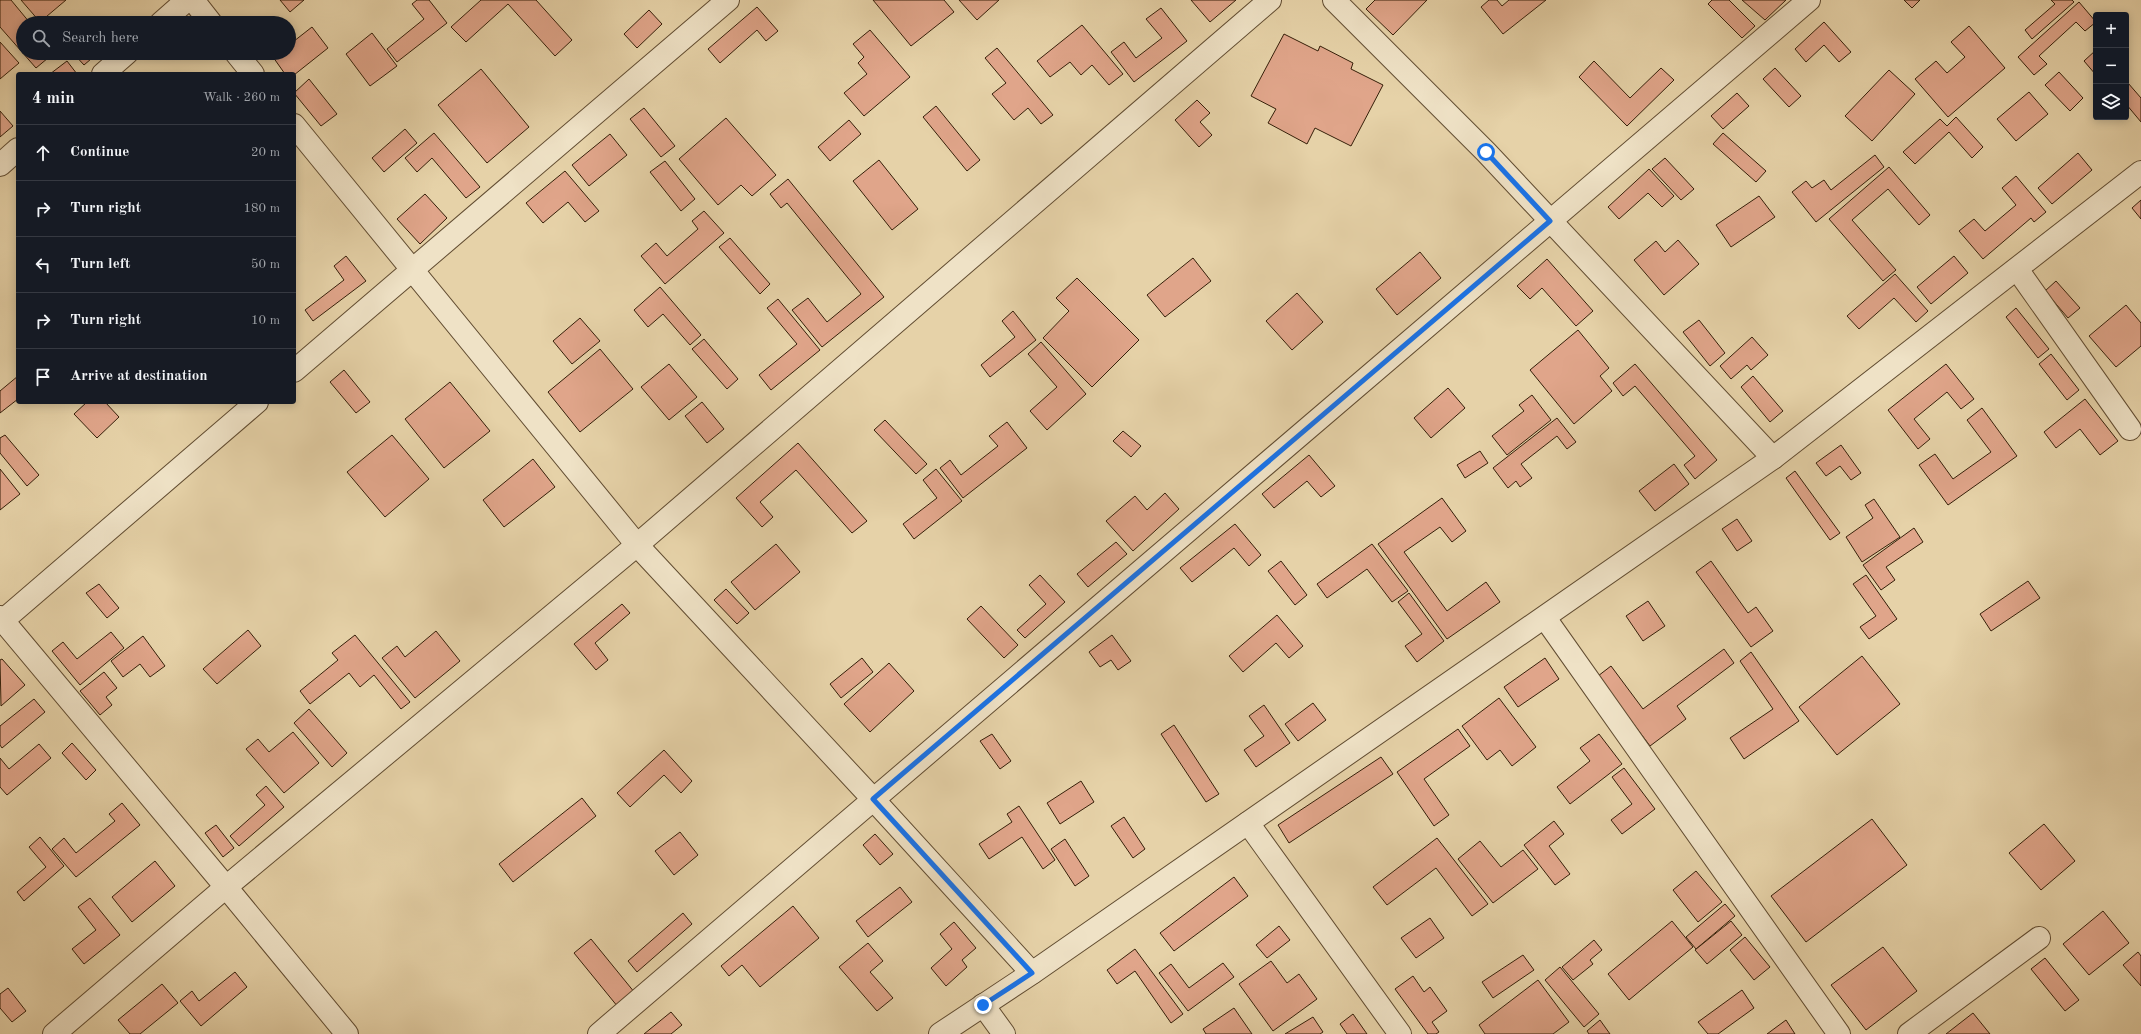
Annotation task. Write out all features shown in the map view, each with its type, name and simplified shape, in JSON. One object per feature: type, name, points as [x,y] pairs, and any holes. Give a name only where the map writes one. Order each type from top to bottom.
[{"type":"street","points":[[169,16],[187,0]]},
{"type":"street","points":[[193,0],[206,16]]},
{"type":"street","points":[[296,368],[728,0]]},
{"type":"street","points":[[54,1034],[226,887],[637,545],[1270,0]]},
{"type":"street","points":[[1334,0],[1486,152],[1774,458]]},
{"type":"street","points":[[599,1034],[1809,0]]},
{"type":"street","points":[[106,72],[119,60]]},
{"type":"street","points":[[242,60],[251,72]]},
{"type":"street","points":[[296,127],[637,545],[1032,973]]},
{"type":"street","points":[[0,165],[16,151]]},
{"type":"street","points":[[940,1034],[1032,973],[1774,458],[2141,172]]},
{"type":"street","points":[[2017,269],[2130,429]]},
{"type":"street","points":[[255,404],[1,620],[226,887],[347,1034]]},
{"type":"street","points":[[1545,618],[1839,1034]]},
{"type":"street","points":[[1248,823],[1400,1034]]},
{"type":"street","points":[[1909,1034],[2039,938]]},
{"type":"street","points":[[983,1005],[1004,1034]]},
{"type":"building","points":[[0,0],[11,0],[24,16],[16,16],[16,45],[0,27]]},
{"type":"building","points":[[21,0],[66,0],[47,16],[35,16]]},
{"type":"building","points":[[280,0],[304,0],[290,12]]},
{"type":"building","points":[[417,0],[429,0],[447,23],[397,62],[387,49],[424,19],[412,4]]},
{"type":"building","points":[[481,0],[536,0],[572,40],[555,56],[508,4],[466,42],[451,27]]},
{"type":"building","points":[[873,0],[944,0],[954,12],[911,46]]},
{"type":"building","points":[[959,0],[999,0],[977,20]]},
{"type":"building","points":[[1191,0],[1236,0],[1210,22]]},
{"type":"building","points":[[1375,0],[1427,0],[1393,35],[1366,9]]},
{"type":"building","points":[[1489,0],[1497,0],[1502,6],[1509,0],[1546,0],[1503,34],[1481,7]]},
{"type":"building","points":[[1712,0],[1729,0],[1755,26],[1742,38],[1708,4]]},
{"type":"building","points":[[1742,0],[1786,0],[1765,20]]},
{"type":"building","points":[[1904,0],[1920,0],[1912,8]]},
{"type":"building","points":[[2051,0],[2072,0],[2074,2],[2032,39],[2025,30],[2055,4]]},
{"type":"building","points":[[2079,2],[2093,18],[2093,24],[2085,31],[2076,22],[2039,56],[2047,64],[2034,75],[2018,57]]},
{"type":"building","points":[[757,7],[778,31],[766,41],[757,30],[720,63],[708,49]]},
{"type":"building","points":[[1161,8],[1187,41],[1134,82],[1111,52],[1124,42],[1136,58],[1162,38],[1146,19]]},
{"type":"building","points":[[649,10],[662,24],[637,48],[624,34]]},
{"type":"building","points":[[1824,22],[1851,52],[1839,62],[1824,45],[1806,62],[1795,49]]},
{"type":"building","points":[[1082,25],[1123,74],[1109,85],[1092,65],[1081,75],[1070,62],[1050,77],[1037,61]]},
{"type":"building","points":[[1969,26],[2005,68],[1948,117],[1915,79],[1936,61],[1947,73],[1965,57],[1951,42]]},
{"type":"building","points":[[312,27],[328,48],[296,73],[296,72],[284,72],[275,60],[296,60],[296,40]]},
{"type":"building","points":[[870,30],[910,77],[864,116],[844,93],[867,74],[858,63],[864,57],[853,44]]},
{"type":"building","points":[[372,33],[397,66],[370,86],[346,54]]},
{"type":"building","points":[[1284,34],[1318,51],[1320,46],[1353,63],[1351,69],[1383,85],[1351,146],[1315,128],[1307,144],[1268,123],[1276,109],[1251,96]]},
{"type":"building","points":[[0,42],[19,63],[0,79]]},
{"type":"building","points":[[997,48],[1053,115],[1041,124],[1028,108],[1014,120],[992,94],[1006,83],[985,58]]},
{"type":"building","points":[[2093,53],[2093,72],[2084,61]]},
{"type":"building","points":[[29,60],[46,60],[36,68]]},
{"type":"building","points":[[79,60],[90,60],[84,65]]},
{"type":"building","points":[[67,61],[75,72],[53,72]]},
{"type":"building","points":[[1594,61],[1630,98],[1661,68],[1674,80],[1627,126],[1579,77]]},
{"type":"building","points":[[1775,68],[1801,96],[1789,107],[1763,79]]},
{"type":"building","points":[[481,69],[529,127],[487,163],[438,105]]},
{"type":"building","points":[[1889,70],[1915,94],[1872,141],[1845,116]]},
{"type":"building","points":[[2059,72],[2083,98],[2070,111],[2045,85]]},
{"type":"building","points":[[309,79],[337,114],[321,126],[296,95],[296,91]]},
{"type":"building","points":[[2129,84],[2141,98],[2141,122],[2129,108]]},
{"type":"building","points":[[2029,92],[2048,114],[2016,141],[1997,119]]},
{"type":"building","points":[[1737,93],[1749,106],[1723,129],[1711,116]]},
{"type":"building","points":[[1197,100],[1210,113],[1200,122],[1212,135],[1199,147],[1175,120]]},
{"type":"building","points":[[936,106],[980,160],[967,171],[923,117]]},
{"type":"building","points":[[644,108],[675,146],[661,157],[630,119]]},
{"type":"building","points":[[0,111],[13,126],[0,137]]},
{"type":"building","points":[[1956,117],[1983,147],[1972,158],[1949,132],[1915,164],[1903,152],[1940,119],[1947,126]]},
{"type":"building","points":[[726,118],[776,175],[752,196],[741,185],[718,205],[679,159]]},
{"type":"building","points":[[849,120],[861,134],[830,161],[818,147]]},
{"type":"building","points":[[405,129],[417,143],[384,172],[372,158]]},
{"type":"building","points":[[434,133],[480,187],[466,198],[432,158],[417,172],[405,158]]},
{"type":"building","points":[[1723,133],[1766,171],[1756,182],[1713,144]]},
{"type":"building","points":[[610,134],[627,155],[589,186],[572,165]]},
{"type":"building","points":[[2078,153],[2092,170],[2052,204],[2038,188]]},
{"type":"building","points":[[1875,155],[1884,167],[1816,222],[1792,192],[1806,181],[1812,188],[1824,180],[1831,190]]},
{"type":"building","points":[[1665,158],[1694,189],[1681,200],[1652,169]]},
{"type":"building","points":[[879,160],[918,209],[892,230],[853,181]]},
{"type":"building","points":[[665,161],[695,199],[681,211],[650,172]]},
{"type":"building","points":[[1889,167],[1930,215],[1919,225],[1888,189],[1852,220],[1896,270],[1883,281],[1829,219]]},
{"type":"building","points":[[1649,169],[1674,196],[1662,207],[1648,193],[1619,219],[1608,207]]},
{"type":"building","points":[[565,171],[599,211],[585,222],[568,202],[543,223],[526,203]]},
{"type":"building","points":[[2016,176],[2046,212],[2034,222],[2031,218],[1983,259],[1959,231],[1974,219],[1985,231],[2016,205],[2002,188]]},
{"type":"building","points":[[788,179],[884,297],[822,347],[792,310],[808,298],[827,322],[861,294],[787,203],[781,208],[770,194]]},
{"type":"building","points":[[425,194],[447,218],[420,244],[397,219]]},
{"type":"building","points":[[1759,196],[1775,217],[1731,247],[1716,225]]},
{"type":"building","points":[[2141,200],[2141,219],[2132,208]]},
{"type":"building","points":[[704,211],[724,233],[665,284],[641,256],[656,243],[667,256],[698,229],[692,221]]},
{"type":"building","points":[[730,238],[770,284],[760,294],[719,247]]},
{"type":"building","points":[[1678,240],[1699,264],[1664,295],[1634,260],[1656,241],[1665,252]]},
{"type":"building","points":[[1420,252],[1441,278],[1397,315],[1376,289]]},
{"type":"building","points":[[346,256],[366,281],[313,321],[305,310],[344,280],[334,266]]},
{"type":"building","points":[[1954,256],[1968,273],[1931,304],[1917,287]]},
{"type":"building","points":[[1193,258],[1211,281],[1165,317],[1147,295]]},
{"type":"building","points":[[1547,259],[1593,311],[1576,326],[1542,288],[1530,299],[1517,286]]},
{"type":"building","points":[[1895,274],[1928,311],[1916,322],[1894,298],[1859,329],[1847,316]]},
{"type":"building","points":[[1077,278],[1139,340],[1092,387],[1043,338],[1069,311],[1056,298]]},
{"type":"building","points":[[2056,281],[2080,308],[2068,318],[2045,291]]},
{"type":"building","points":[[660,287],[701,335],[690,345],[663,314],[648,327],[634,310]]},
{"type":"building","points":[[1297,293],[1323,322],[1292,350],[1266,321]]},
{"type":"building","points":[[778,299],[820,350],[771,390],[759,375],[797,344],[767,308]]},
{"type":"building","points":[[2126,305],[2141,323],[2141,346],[2116,367],[2089,336]]},
{"type":"building","points":[[2016,308],[2049,349],[2038,358],[2006,317]]},
{"type":"building","points":[[1013,311],[1036,340],[990,377],[981,365],[1015,337],[1002,321]]},
{"type":"building","points":[[580,318],[600,341],[572,364],[553,341]]},
{"type":"building","points":[[1699,320],[1725,353],[1710,366],[1683,332]]},
{"type":"building","points":[[1578,330],[1609,368],[1600,376],[1612,391],[1574,424],[1530,370]]},
{"type":"building","points":[[1752,337],[1768,355],[1751,370],[1747,365],[1731,379],[1720,366]]},
{"type":"building","points":[[704,339],[738,379],[727,389],[692,349]]},
{"type":"building","points":[[1041,342],[1086,394],[1047,430],[1030,411],[1057,387],[1028,354]]},
{"type":"building","points":[[600,349],[633,389],[580,432],[548,392]]},
{"type":"building","points":[[2051,354],[2079,390],[2067,400],[2039,364]]},
{"type":"building","points":[[669,364],[697,397],[669,420],[641,387]]},
{"type":"building","points":[[1635,364],[1717,460],[1695,479],[1684,465],[1695,456],[1635,386],[1623,396],[1613,383]]},
{"type":"building","points":[[1946,364],[1974,399],[1961,409],[1947,392],[1914,419],[1930,439],[1918,449],[1888,410]]},
{"type":"building","points":[[344,370],[370,402],[356,413],[330,382]]},
{"type":"building","points":[[1753,376],[1783,411],[1770,422],[1741,387]]},
{"type":"building","points":[[16,378],[16,401],[0,413],[0,391]]},
{"type":"building","points":[[450,382],[490,431],[444,468],[405,419]]},
{"type":"building","points":[[1448,388],[1465,408],[1431,438],[1414,418]]},
{"type":"building","points":[[1532,395],[1551,420],[1507,455],[1492,436],[1524,411],[1519,405]]},
{"type":"building","points":[[2085,399],[2118,441],[2100,455],[2080,429],[2056,448],[2044,432]]},
{"type":"building","points":[[702,402],[724,429],[707,443],[685,416]]},
{"type":"building","points":[[85,404],[107,404],[119,417],[97,438],[74,414]]},
{"type":"building","points":[[1982,408],[2017,456],[1948,505],[1919,465],[1935,454],[1953,479],[1991,452],[1967,420]]},
{"type":"building","points":[[1557,418],[1576,442],[1567,449],[1557,436],[1521,464],[1532,478],[1520,487],[1516,481],[1508,488],[1493,468]]},
{"type":"building","points":[[885,420],[927,464],[916,474],[874,430]]},
{"type":"building","points":[[1007,422],[1027,448],[963,498],[940,468],[950,460],[961,475],[998,446],[989,436]]},
{"type":"building","points":[[1123,431],[1141,446],[1131,457],[1113,441]]},
{"type":"building","points":[[5,435],[39,475],[27,486],[0,453],[0,438]]},
{"type":"building","points":[[392,435],[429,479],[385,517],[347,472]]},
{"type":"building","points":[[798,443],[867,521],[852,533],[796,470],[760,502],[773,517],[762,527],[736,498]]},
{"type":"building","points":[[1841,445],[1861,473],[1851,480],[1840,466],[1826,476],[1816,463]]},
{"type":"building","points":[[1480,451],[1488,463],[1465,478],[1457,465]]},
{"type":"building","points":[[1309,455],[1335,486],[1321,497],[1307,481],[1274,508],[1262,494]]},
{"type":"building","points":[[533,459],[555,487],[504,527],[483,500]]},
{"type":"building","points":[[1674,464],[1689,484],[1655,511],[1639,491]]},
{"type":"building","points":[[0,469],[20,494],[0,510]]},
{"type":"building","points":[[936,469],[962,501],[914,539],[903,524],[937,498],[923,480]]},
{"type":"building","points":[[1795,471],[1840,533],[1830,540],[1786,478]]},
{"type":"building","points":[[1165,493],[1179,509],[1133,551],[1106,521],[1135,496],[1147,510]]},
{"type":"building","points":[[1442,498],[1466,531],[1452,542],[1440,527],[1404,552],[1447,611],[1486,582],[1500,602],[1447,639],[1378,544]]},
{"type":"building","points":[[1874,499],[1900,537],[1862,562],[1846,537],[1873,518],[1865,505]]},
{"type":"building","points":[[1737,519],[1752,541],[1737,551],[1722,529]]},
{"type":"building","points":[[1235,524],[1261,555],[1249,566],[1234,548],[1192,582],[1180,568]]},
{"type":"building","points":[[1914,528],[1923,542],[1886,567],[1895,580],[1881,590],[1863,565]]},
{"type":"building","points":[[1116,542],[1127,554],[1088,587],[1077,574]]},
{"type":"building","points":[[776,544],[800,572],[755,610],[731,582]]},
{"type":"building","points":[[1372,544],[1408,591],[1392,602],[1367,569],[1327,598],[1317,584]]},
{"type":"building","points":[[1281,561],[1307,595],[1295,605],[1268,571]]},
{"type":"building","points":[[1711,561],[1748,613],[1756,607],[1773,631],[1751,647],[1696,572]]},
{"type":"building","points":[[1040,575],[1065,602],[1025,638],[1017,630],[1046,604],[1029,585]]},
{"type":"building","points":[[1866,575],[1897,619],[1869,639],[1860,627],[1876,616],[1853,584]]},
{"type":"building","points":[[2028,581],[2040,598],[1991,631],[1980,614]]},
{"type":"building","points":[[99,584],[119,608],[107,618],[86,593]]},
{"type":"building","points":[[726,589],[749,613],[737,624],[714,600]]},
{"type":"building","points":[[1409,593],[1444,641],[1417,662],[1405,646],[1422,634],[1398,602]]},
{"type":"building","points":[[1648,601],[1665,626],[1643,641],[1626,616]]},
{"type":"building","points":[[622,604],[630,613],[595,643],[608,660],[596,670],[574,644]]},
{"type":"building","points":[[981,606],[1018,645],[1004,658],[967,619]]},
{"type":"building","points":[[1277,615],[1303,646],[1289,658],[1276,643],[1243,672],[1229,656]]},
{"type":"building","points":[[248,630],[261,646],[217,684],[203,669]]},
{"type":"building","points":[[436,631],[460,661],[415,698],[382,658],[397,646],[405,657]]},
{"type":"building","points":[[111,632],[124,648],[80,685],[52,651],[63,642],[77,659]]},
{"type":"building","points":[[355,635],[410,702],[401,709],[374,675],[360,687],[349,673],[310,704],[300,691],[338,660],[332,653]]},
{"type":"building","points":[[1112,635],[1131,661],[1118,670],[1111,660],[1100,667],[1089,652]]},
{"type":"building","points":[[143,636],[165,666],[150,677],[140,664],[123,677],[111,661]]},
{"type":"building","points":[[1724,649],[1734,663],[1677,706],[1686,719],[1650,746],[1598,676],[1611,666],[1643,709]]},
{"type":"building","points":[[1751,652],[1799,721],[1744,759],[1730,738],[1773,709],[1740,661]]},
{"type":"building","points":[[1862,656],[1900,704],[1837,755],[1799,707]]},
{"type":"building","points":[[862,658],[873,672],[841,698],[830,684]]},
{"type":"building","points":[[1545,658],[1559,679],[1518,707],[1504,687]]},
{"type":"building","points":[[2,659],[25,685],[1,706],[0,660]]},
{"type":"building","points":[[889,663],[914,691],[870,732],[844,704]]},
{"type":"building","points":[[104,672],[117,688],[106,697],[112,705],[100,715],[80,691]]},
{"type":"building","points":[[1499,698],[1536,747],[1512,766],[1500,750],[1487,760],[1462,726]]},
{"type":"building","points":[[34,699],[45,712],[2,748],[0,745],[0,726]]},
{"type":"building","points":[[1313,703],[1326,720],[1298,741],[1285,724]]},
{"type":"building","points":[[1264,705],[1290,743],[1256,767],[1244,750],[1264,736],[1249,716]]},
{"type":"building","points":[[309,709],[347,753],[332,767],[294,723]]},
{"type":"building","points":[[1174,725],[1219,794],[1206,802],[1161,734]]},
{"type":"building","points":[[1458,729],[1470,746],[1424,779],[1449,815],[1434,826],[1397,772]]},
{"type":"building","points":[[293,732],[319,763],[284,793],[246,749],[258,739],[269,752]]},
{"type":"building","points":[[992,734],[1011,761],[1000,769],[980,741]]},
{"type":"building","points":[[1599,734],[1622,764],[1570,804],[1557,787],[1590,761],[1580,748]]},
{"type":"building","points":[[72,743],[96,770],[86,780],[62,753]]},
{"type":"building","points":[[39,744],[51,758],[7,795],[0,787],[0,758],[9,769]]},
{"type":"building","points":[[664,750],[692,781],[681,793],[664,775],[630,807],[617,793]]},
{"type":"building","points":[[1381,757],[1393,774],[1289,843],[1278,825]]},
{"type":"building","points":[[1624,768],[1655,809],[1622,834],[1611,820],[1632,804],[1612,777]]},
{"type":"building","points":[[1081,781],[1094,802],[1060,824],[1047,803]]},
{"type":"building","points":[[266,786],[284,807],[239,846],[230,836],[265,805],[256,795]]},
{"type":"building","points":[[582,798],[596,816],[513,882],[499,864]]},
{"type":"building","points":[[122,803],[140,825],[76,877],[52,849],[64,838],[76,853],[115,821],[109,814]]},
{"type":"building","points":[[1019,806],[1055,860],[1043,869],[1022,837],[989,859],[979,844],[1012,822],[1007,814]]},
{"type":"building","points":[[1124,817],[1145,849],[1133,858],[1111,826]]},
{"type":"building","points":[[1872,819],[1907,865],[1806,942],[1771,896]]},
{"type":"building","points":[[1554,821],[1564,834],[1549,846],[1570,874],[1555,885],[1524,845]]},
{"type":"building","points":[[2044,824],[2075,861],[2041,890],[2009,853]]},
{"type":"building","points":[[216,825],[234,848],[223,857],[205,833]]},
{"type":"building","points":[[680,832],[698,855],[674,875],[655,851]]},
{"type":"building","points":[[875,834],[893,854],[880,865],[863,845]]},
{"type":"building","points":[[40,837],[64,866],[24,901],[17,892],[46,867],[29,847]]},
{"type":"building","points":[[1437,838],[1488,904],[1472,916],[1436,868],[1387,905],[1373,887]]},
{"type":"building","points":[[1065,839],[1089,876],[1075,886],[1051,849]]},
{"type":"building","points":[[1480,841],[1501,867],[1523,850],[1538,869],[1493,903],[1458,859]]},
{"type":"building","points":[[155,861],[175,886],[132,922],[112,897]]},
{"type":"building","points":[[1696,871],[1722,902],[1698,922],[1673,890]]},
{"type":"building","points":[[1234,877],[1248,896],[1174,951],[1160,933]]},
{"type":"building","points":[[900,887],[912,902],[868,937],[856,921]]},
{"type":"building","points":[[90,898],[120,935],[84,964],[72,949],[96,930],[78,907]]},
{"type":"building","points":[[1725,904],[1735,916],[1696,949],[1686,937]]},
{"type":"building","points":[[793,906],[819,938],[760,987],[742,965],[729,976],[721,966]]},
{"type":"building","points":[[2103,911],[2129,943],[2089,975],[2063,944]]},
{"type":"building","points":[[683,913],[692,924],[637,972],[628,961]]},
{"type":"building","points":[[1430,918],[1444,938],[1416,958],[1401,938]]},
{"type":"building","points":[[1672,921],[1693,947],[1629,1000],[1608,974]]},
{"type":"building","points":[[1731,921],[1742,935],[1707,964],[1695,950]]},
{"type":"building","points":[[954,922],[976,948],[962,960],[967,967],[946,986],[931,968],[952,949],[940,934]]},
{"type":"building","points":[[1279,926],[1290,940],[1267,958],[1256,945]]},
{"type":"building","points":[[1745,937],[1770,967],[1754,980],[1730,950]]},
{"type":"building","points":[[591,939],[635,993],[618,1007],[574,953]]},
{"type":"building","points":[[1594,940],[1602,950],[1590,960],[1593,964],[1573,980],[1562,967]]},
{"type":"building","points":[[868,943],[883,961],[870,972],[893,998],[877,1011],[839,967]]},
{"type":"building","points":[[1883,947],[1917,991],[1866,1030],[1831,985]]},
{"type":"building","points":[[1135,949],[1183,1014],[1171,1023],[1135,971],[1117,984],[1107,970]]},
{"type":"building","points":[[2138,952],[2141,956],[2141,986],[2123,965]]},
{"type":"building","points":[[1523,955],[1534,970],[1493,998],[1482,982]]},
{"type":"building","points":[[2045,958],[2079,1000],[2065,1011],[2031,969]]},
{"type":"building","points":[[1271,961],[1287,983],[1299,974],[1317,999],[1273,1031],[1239,984]]},
{"type":"building","points":[[1223,963],[1234,977],[1188,1011],[1159,973],[1171,964],[1189,988]]},
{"type":"building","points":[[1560,967],[1599,1014],[1584,1027],[1545,980]]},
{"type":"building","points":[[235,972],[247,987],[201,1026],[180,1001],[192,991],[199,1001]]},
{"type":"building","points":[[1413,976],[1424,992],[1430,987],[1447,1011],[1432,1022],[1439,1032],[1436,1034],[1428,1034],[1395,989]]},
{"type":"building","points":[[1538,980],[1569,1022],[1553,1034],[1485,1034],[1479,1025]]},
{"type":"building","points":[[162,984],[178,1003],[140,1034],[130,1034],[118,1020]]},
{"type":"building","points":[[8,988],[26,1011],[12,1022],[0,1008],[0,994]]},
{"type":"building","points":[[1742,990],[1754,1008],[1718,1034],[1708,1034],[1698,1022]]},
{"type":"building","points":[[1234,1008],[1252,1034],[1206,1034],[1203,1029]]},
{"type":"building","points":[[671,1012],[682,1025],[671,1034],[644,1034]]},
{"type":"building","points":[[1973,1013],[1990,1034],[1946,1034]]},
{"type":"building","points":[[1353,1014],[1367,1034],[1347,1034],[1340,1024]]},
{"type":"building","points":[[1313,1017],[1323,1032],[1320,1034],[1285,1034]]},
{"type":"building","points":[[1600,1020],[1610,1034],[1589,1034],[1587,1031]]},
{"type":"building","points":[[1786,1020],[1795,1034],[1767,1034]]},
{"type":"route","points":[[983,1005],[1032,973],[873,799],[1550,221],[1486,152]]}]
